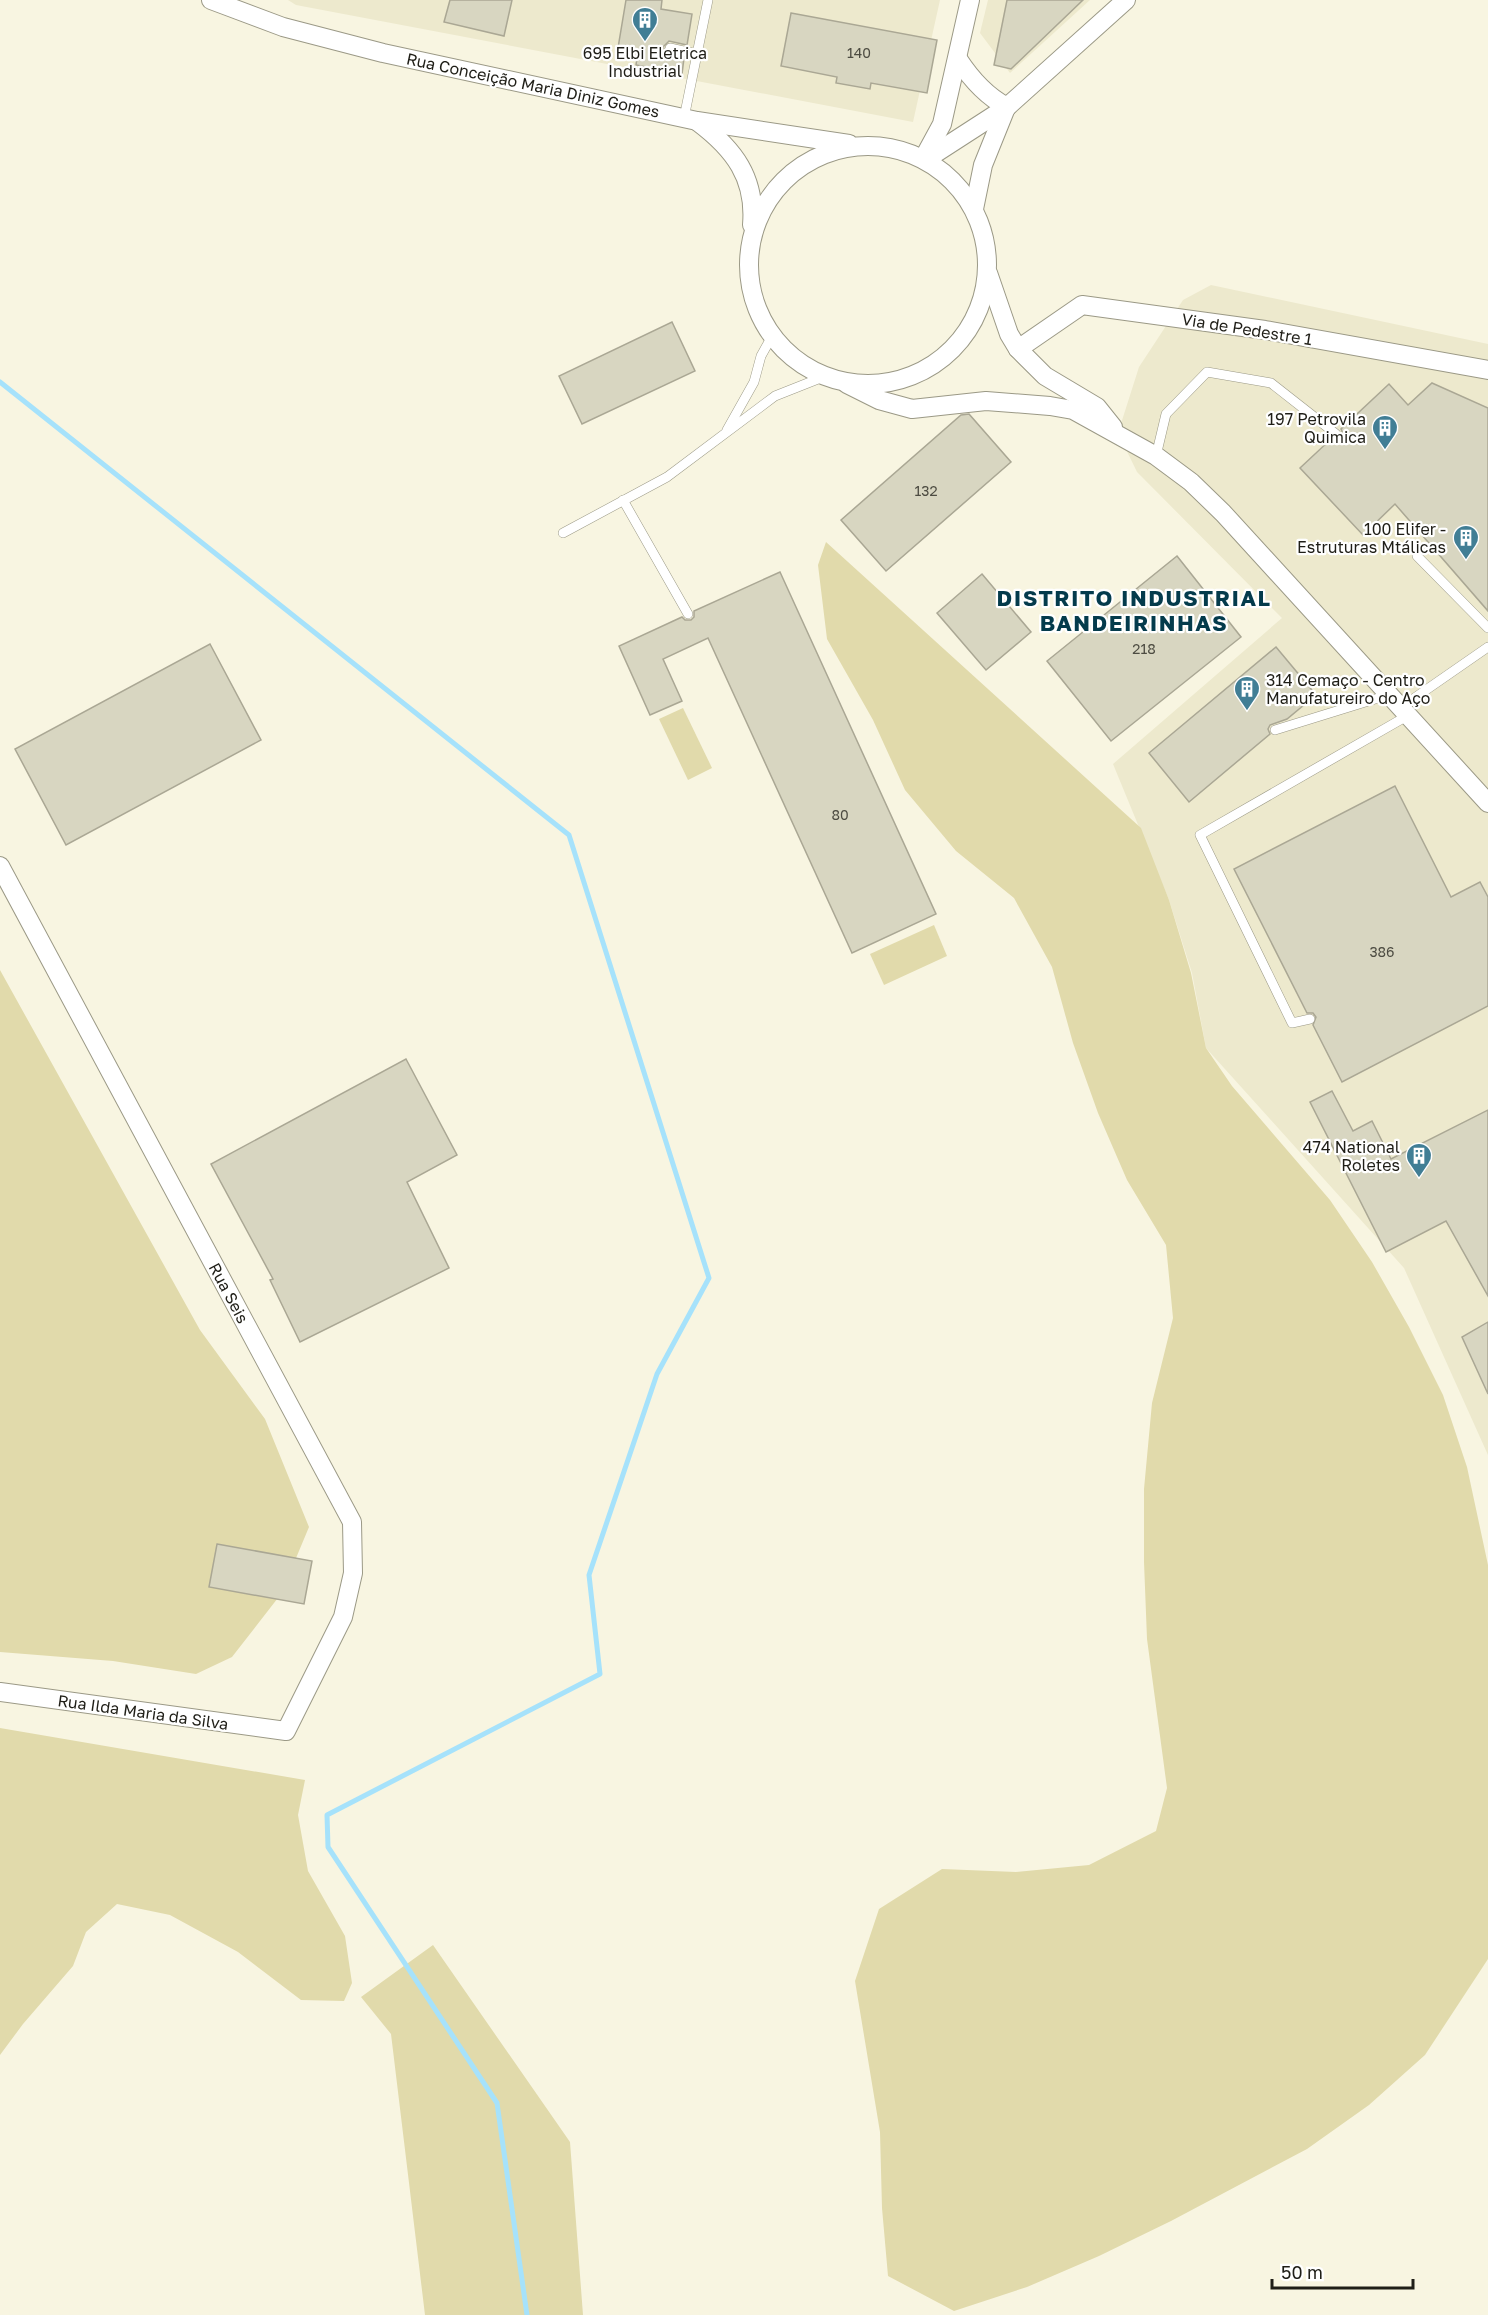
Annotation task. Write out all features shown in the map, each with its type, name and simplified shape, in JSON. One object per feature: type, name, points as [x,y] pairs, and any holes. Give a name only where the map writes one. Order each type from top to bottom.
[{"type":"street","name":"Rua Conceição Maria Diniz Gomes","points":[[211,0],[283,27],[328,40],[691,120],[860,145]]},
{"type":"street","points":[[924,159],[942,124],[970,0]]},
{"type":"street","points":[[924,159],[1007,107],[1126,0]]},
{"type":"street","points":[[958,59],[968,75],[990,98],[1007,107]]},
{"type":"street","points":[[974,209],[983,165],[1007,107]]},
{"type":"street","points":[[691,120],[720,138],[733,153],[742,169],[753,208],[748,280],[758,315],[771,338],[822,377],[847,384],[879,400],[912,409],[986,401],[1073,410],[1156,456],[1191,482],[1223,513],[1488,803]]},
{"type":"street","points":[[750,243],[760,213],[777,187],[801,166],[829,152],[860,145],[894,148],[924,159],[953,180],[974,209],[985,239],[987,272],[1009,334],[1018,349],[1045,376],[1097,408],[1118,433]]},
{"type":"street","points":[[847,384],[887,385],[925,371],[957,346],[978,312],[987,272]]},
{"type":"street","name":"Via de Pedestre 1","points":[[1018,349],[1082,305],[1265,330],[1488,370]]},
{"type":"street","name":"Rua Seis","points":[[0,866],[352,1522],[353,1573],[344,1617],[286,1731]]},
{"type":"street","name":"Rua Ilda Maria da Silva","points":[[0,1692],[286,1731]]},
{"type":"lane","points":[[691,120],[697,54],[708,0]]},
{"type":"lane","points":[[670,48],[697,54]]},
{"type":"lane","points":[[725,435],[754,381],[761,356],[771,338]]},
{"type":"lane","points":[[1156,456],[1166,414],[1207,372],[1270,383],[1336,434]]},
{"type":"lane","points":[[563,533],[667,477],[774,396],[822,377]]},
{"type":"lane","points":[[623,500],[688,614]]},
{"type":"lane","points":[[1417,556],[1488,628]]},
{"type":"lane","points":[[1310,1018],[1292,1023],[1200,835],[1488,647]]},
{"type":"lane","points":[[1275,730],[1398,706]]},
{"type":"shaded area","points":[[288,0],[940,0],[913,122],[296,5]]},
{"type":"shaded area","points":[[988,0],[1090,0],[1010,73],[980,33]]},
{"type":"shaded area","points":[[1211,285],[1488,344],[1488,1455],[1404,1268],[1206,1048],[1192,973],[1169,900],[1113,764],[1282,618],[1137,472],[1118,433],[1139,367],[1183,300]]},
{"type":"shaded area","points":[[826,542],[1141,828],[1169,900],[1191,973],[1206,1048],[1232,1086],[1330,1200],[1372,1262],[1409,1327],[1443,1395],[1467,1467],[1488,1565],[1488,1959],[1425,2055],[1369,2105],[1307,2149],[1171,2221],[1099,2256],[1027,2287],[954,2311],[888,2276],[882,2208],[880,2132],[855,1981],[879,1909],[942,1869],[1016,1872],[1089,1865],[1156,1831],[1167,1788],[1147,1639],[1144,1489],[1152,1403],[1173,1318],[1166,1245],[1127,1180],[1098,1113],[1073,1043],[1052,967],[1014,898],[956,851],[905,790],[873,720],[827,639],[818,565]]},
{"type":"shaded area","points":[[683,708],[712,768],[688,780],[659,719]]},
{"type":"shaded area","points":[[934,925],[947,956],[884,985],[870,954]]},
{"type":"shaded area","points":[[0,970],[200,1330],[265,1419],[309,1527],[281,1594],[232,1657],[196,1674],[113,1661],[0,1652]]},
{"type":"shaded area","points":[[0,1728],[305,1780],[298,1815],[308,1871],[345,1936],[352,1983],[344,2001],[301,2000],[238,1952],[170,1915],[117,1904],[86,1932],[73,1966],[23,2024],[0,2055]]},
{"type":"shaded area","points":[[433,1945],[570,2142],[583,2315],[425,2315],[391,2034],[361,1997]]},
{"type":"building","points":[[450,0],[512,0],[504,36],[444,22]]},
{"type":"building","name":"695 Elbi Eletrica Industrial","points":[[626,0],[662,0],[661,9],[692,14],[687,45],[669,41],[663,47],[668,54],[684,58],[682,74],[636,65],[637,58],[617,54]]},
{"type":"building","points":[[1007,0],[1083,0],[1011,69],[994,65]]},
{"type":"building","points":[[791,13],[937,40],[927,93],[871,83],[870,89],[836,83],[837,77],[781,66]]},
{"type":"building","points":[[672,322],[695,371],[582,424],[559,376]]},
{"type":"building","name":"197 Petrovila Quimica","points":[[1432,383],[1488,408],[1488,611],[1395,504],[1363,535],[1300,468],[1331,439],[1336,441],[1341,439],[1343,434],[1341,429],[1389,384],[1408,405]]},
{"type":"building","points":[[969,414],[1011,462],[886,571],[841,520],[961,415]]},
{"type":"building","points":[[1177,556],[1241,637],[1111,741],[1047,661]]},
{"type":"building","points":[[780,572],[936,914],[852,953],[708,638],[663,659],[682,701],[650,715],[619,646],[682,617],[685,620],[691,620],[694,617],[694,611]]},
{"type":"building","points":[[982,574],[1031,632],[986,670],[937,613]]},
{"type":"building","points":[[210,644],[261,740],[66,845],[15,749]]},
{"type":"building","name":"314 Cemaço - Centro Manufatureiro do Aço","points":[[1276,647],[1316,695],[1287,719],[1270,725],[1268,729],[1270,734],[1189,802],[1149,753]]},
{"type":"building","points":[[1395,786],[1451,897],[1480,882],[1488,897],[1488,1006],[1342,1082],[1313,1025],[1316,1017],[1313,1013],[1307,1013],[1234,869]]},
{"type":"building","points":[[406,1059],[457,1155],[407,1182],[449,1268],[300,1342],[270,1280],[273,1279],[211,1164]]},
{"type":"building","name":"474 National Roletes","points":[[1332,1091],[1353,1131],[1372,1121],[1391,1159],[1488,1110],[1488,1296],[1446,1221],[1386,1252],[1310,1102]]},
{"type":"building","points":[[1488,1322],[1488,1394],[1462,1337]]},
{"type":"building","points":[[217,1544],[312,1561],[304,1604],[209,1587]]},
{"type":"waterway","points":[[0,382],[569,835],[709,1278],[657,1374],[589,1575],[600,1674],[327,1815],[328,1847],[497,2103],[527,2315]]},
{"type":"place","name":"695 Elbi Eletrica Industrial","points":[[645,43]]},
{"type":"place","name":"197 Petrovila Quimica","points":[[1385,451]]},
{"type":"place","name":"100 Elifer - Estruturas Mtálicas","points":[[1466,561]]},
{"type":"place","name":"314 Cemaço - Centro Manufatureiro do Aço","points":[[1247,712]]},
{"type":"place","name":"474 National Roletes","points":[[1419,1179]]},
{"type":"district","name":"DISTRITO INDUSTRIAL BANDEIRINHAS","points":[[1134,610]]}]
